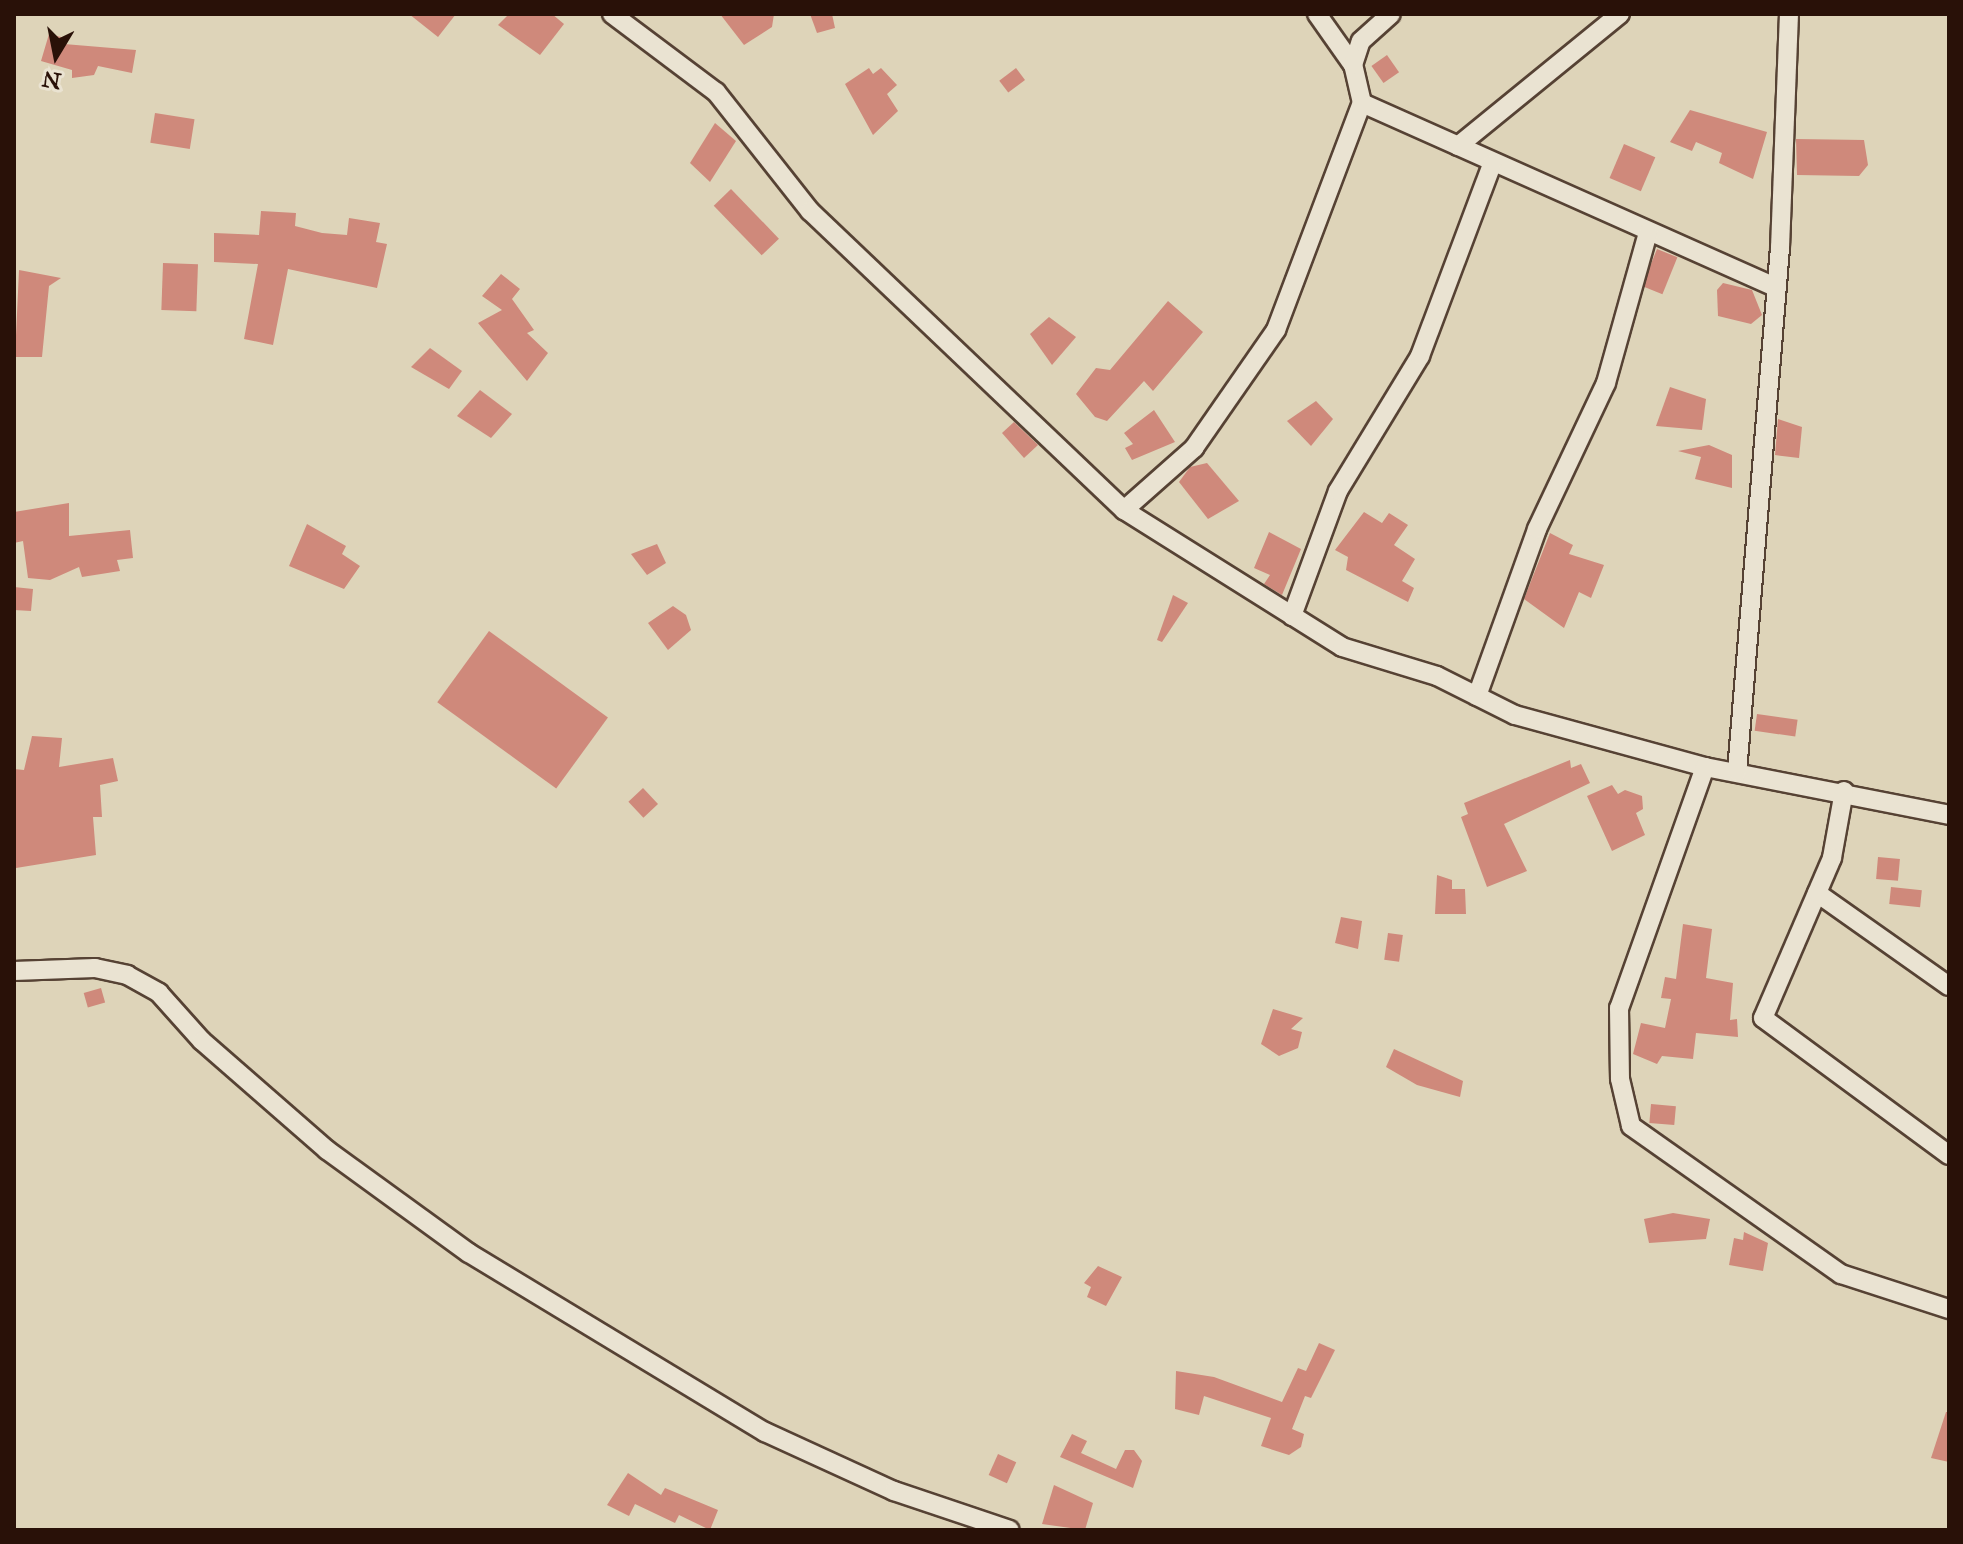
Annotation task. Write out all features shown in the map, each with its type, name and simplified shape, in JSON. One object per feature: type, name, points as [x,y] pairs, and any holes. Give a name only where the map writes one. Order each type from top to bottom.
[{"type":"street","points":[[612,14],[716,92],[810,211],[1124,510],[1342,647],[1477,696],[1515,715],[1705,767],[1844,791],[1949,815]]},
{"type":"street","points":[[1124,510],[1194,448],[1276,330],[1362,103],[1353,65],[1317,14]]},
{"type":"street","points":[[1353,65],[1361,41],[1391,14]]},
{"type":"street","points":[[1458,146],[1620,14]]},
{"type":"street","points":[[1737,772],[1777,288],[1789,14]]},
{"type":"street","points":[[1362,103],[1492,164],[1777,288]]},
{"type":"street","points":[[1292,616],[1338,491],[1420,356],[1492,164]]},
{"type":"street","points":[[1477,696],[1537,529],[1606,383],[1648,233]]},
{"type":"street","points":[[1705,767],[1619,1008],[1620,1079],[1631,1126],[1841,1274],[1949,1309]]},
{"type":"street","points":[[1844,791],[1832,858],[1763,1018],[1949,1155]]},
{"type":"street","points":[[1817,893],[1949,986]]},
{"type":"street","points":[[14,971],[95,968],[127,975],[159,993],[202,1041],[327,1150],[469,1253],[765,1432],[894,1491],[1010,1530]]},
{"type":"building","points":[[409,14],[456,14],[438,37]]},
{"type":"building","points":[[509,14],[552,14],[564,24],[540,55],[498,25]]},
{"type":"building","points":[[720,14],[774,14],[772,27],[744,45]]},
{"type":"building","points":[[810,14],[832,14],[835,28],[817,33]]},
{"type":"building","points":[[49,34],[65,38],[64,44],[136,50],[132,73],[98,66],[94,75],[72,78],[72,70],[41,61]]},
{"type":"building","points":[[1387,55],[1399,72],[1383,83],[1371,66]]},
{"type":"building","points":[[869,68],[873,74],[881,68],[897,85],[887,94],[898,111],[873,135],[845,84]]},
{"type":"building","points":[[1016,68],[1025,80],[1008,93],[999,81]]},
{"type":"building","points":[[1690,110],[1767,132],[1753,179],[1719,163],[1722,153],[1696,142],[1692,151],[1670,142]]},
{"type":"building","points":[[155,113],[195,119],[190,149],[150,143]]},
{"type":"building","points":[[715,123],[736,141],[710,182],[690,163]]},
{"type":"building","points":[[1796,139],[1864,140],[1868,165],[1859,176],[1797,175]]},
{"type":"building","points":[[1624,144],[1655,157],[1641,191],[1610,178]]},
{"type":"building","points":[[731,189],[779,239],[762,255],[714,206]]},
{"type":"building","points":[[261,211],[296,213],[295,226],[322,233],[347,235],[349,218],[380,223],[376,242],[387,244],[377,288],[288,269],[273,345],[244,339],[258,264],[214,262],[214,233],[259,235]]},
{"type":"building","points":[[1657,249],[1677,257],[1662,294],[1642,286]]},
{"type":"building","points":[[163,263],[198,264],[196,311],[161,310]]},
{"type":"building","points":[[19,270],[61,278],[49,286],[42,357],[15,357]]},
{"type":"building","points":[[501,274],[520,289],[512,299],[534,330],[527,333],[548,353],[527,381],[478,323],[502,310],[482,296]]},
{"type":"building","points":[[1723,283],[1752,290],[1762,315],[1751,324],[1718,316],[1717,290]]},
{"type":"building","points":[[1168,301],[1203,332],[1153,391],[1144,381],[1107,421],[1095,417],[1076,394],[1096,368],[1110,370]]},
{"type":"building","points":[[1049,317],[1076,337],[1052,365],[1030,334]]},
{"type":"building","points":[[430,348],[462,371],[449,389],[411,367]]},
{"type":"building","points":[[1670,387],[1706,399],[1702,430],[1656,426]]},
{"type":"building","points":[[480,390],[512,414],[491,438],[457,416]]},
{"type":"building","points":[[1316,401],[1333,419],[1311,446],[1287,421]]},
{"type":"building","points":[[1154,410],[1175,442],[1132,460],[1125,448],[1133,444],[1124,433]]},
{"type":"building","points":[[1778,419],[1802,427],[1799,458],[1775,455]]},
{"type":"building","points":[[1014,422],[1038,445],[1024,458],[1002,433]]},
{"type":"building","points":[[1709,445],[1732,455],[1732,488],[1695,479],[1701,457],[1678,451]]},
{"type":"building","points":[[1207,463],[1239,501],[1208,519],[1179,482],[1190,467]]},
{"type":"building","points":[[69,503],[69,536],[130,530],[133,558],[117,560],[120,571],[82,577],[79,567],[50,580],[28,578],[23,541],[14,543],[14,512]]},
{"type":"building","points":[[1364,512],[1382,523],[1389,513],[1408,525],[1394,545],[1415,559],[1402,581],[1414,588],[1408,602],[1346,570],[1348,557],[1335,550]]},
{"type":"building","points":[[307,524],[346,546],[342,554],[360,566],[344,589],[289,566]]},
{"type":"building","points":[[1269,532],[1301,549],[1282,595],[1264,584],[1270,575],[1254,568]]},
{"type":"building","points":[[1550,533],[1573,545],[1569,554],[1604,565],[1591,598],[1579,592],[1564,628],[1524,599]]},
{"type":"building","points":[[657,544],[666,563],[647,575],[631,554]]},
{"type":"building","points":[[14,587],[33,589],[31,611],[14,610]]},
{"type":"building","points":[[1173,595],[1188,603],[1162,642],[1157,640]]},
{"type":"building","points":[[673,606],[686,615],[691,630],[668,650],[648,623]]},
{"type":"building","points":[[489,631],[608,717],[556,789],[437,702]]},
{"type":"building","points":[[1757,714],[1798,720],[1795,737],[1755,731]]},
{"type":"building","points":[[32,736],[62,738],[59,767],[113,758],[118,781],[100,785],[102,817],[93,817],[96,855],[16,868],[14,769],[24,770]]},
{"type":"building","points":[[1570,760],[1571,768],[1581,764],[1590,783],[1504,824],[1527,871],[1487,887],[1461,817],[1468,814],[1464,803]]},
{"type":"building","points":[[1612,785],[1618,794],[1625,790],[1642,796],[1643,809],[1636,813],[1645,835],[1612,851],[1587,796]]},
{"type":"building","points":[[643,788],[658,804],[643,818],[628,802]]},
{"type":"building","points":[[1878,857],[1900,859],[1898,881],[1876,879]]},
{"type":"building","points":[[1437,875],[1452,880],[1452,889],[1465,889],[1466,914],[1435,914]]},
{"type":"building","points":[[1891,887],[1922,890],[1920,907],[1889,904]]},
{"type":"building","points":[[1341,917],[1362,921],[1358,949],[1335,943]]},
{"type":"building","points":[[1683,924],[1712,929],[1706,978],[1733,983],[1730,1020],[1737,1019],[1738,1037],[1696,1033],[1693,1059],[1662,1056],[1657,1064],[1633,1054],[1641,1023],[1665,1028],[1671,999],[1661,998],[1665,977],[1676,979]]},
{"type":"building","points":[[1388,933],[1403,935],[1399,962],[1384,960]]},
{"type":"building","points":[[101,988],[105,1002],[88,1007],[84,993]]},
{"type":"building","points":[[1273,1009],[1303,1018],[1291,1029],[1302,1032],[1298,1048],[1279,1056],[1261,1044]]},
{"type":"building","points":[[1394,1049],[1463,1081],[1460,1097],[1417,1085],[1386,1067]]},
{"type":"building","points":[[1651,1104],[1676,1106],[1674,1125],[1649,1123]]},
{"type":"building","points":[[1673,1213],[1710,1219],[1706,1239],[1649,1243],[1644,1219]]},
{"type":"building","points":[[1744,1232],[1768,1243],[1763,1271],[1729,1265],[1734,1238],[1743,1240]]},
{"type":"building","points":[[1098,1266],[1122,1277],[1106,1306],[1087,1297],[1091,1287],[1084,1283]]},
{"type":"building","points":[[1319,1343],[1335,1350],[1311,1398],[1305,1396],[1292,1429],[1304,1434],[1301,1447],[1289,1455],[1261,1446],[1271,1418],[1204,1396],[1199,1415],[1175,1409],[1176,1371],[1214,1377],[1282,1402],[1298,1368],[1306,1371]]},
{"type":"building","points":[[1946,1412],[1949,1412],[1949,1462],[1931,1458]]},
{"type":"building","points":[[1072,1434],[1087,1441],[1081,1453],[1116,1469],[1125,1450],[1134,1450],[1142,1461],[1133,1488],[1060,1457]]},
{"type":"building","points":[[998,1454],[1016,1462],[1007,1483],[989,1475]]},
{"type":"building","points":[[628,1473],[661,1495],[665,1488],[718,1510],[710,1530],[679,1515],[675,1523],[635,1504],[629,1516],[607,1505]]},
{"type":"building","points":[[1054,1485],[1093,1503],[1085,1530],[1042,1524]]}]
